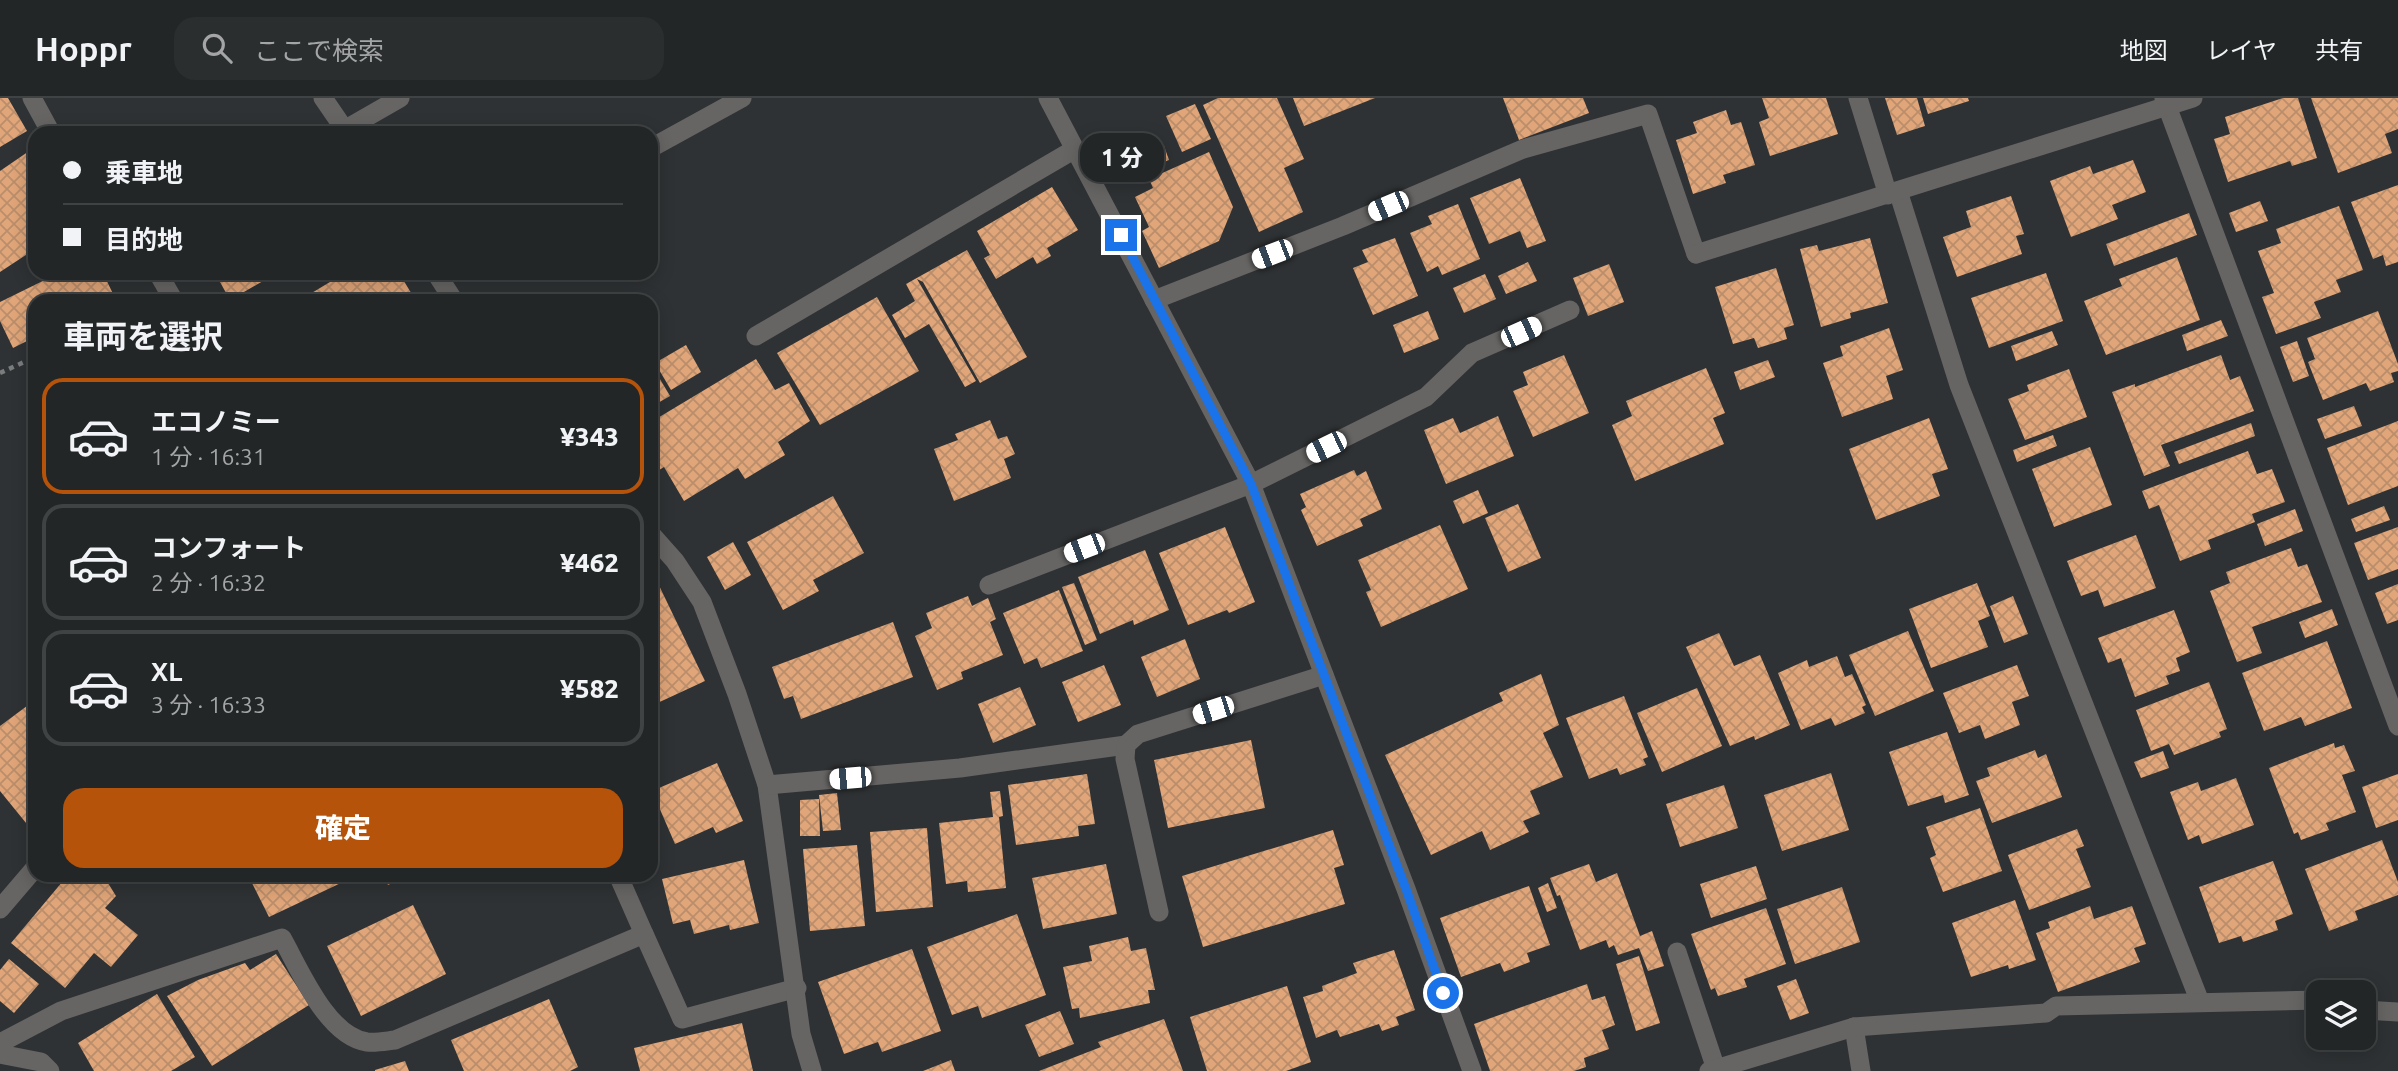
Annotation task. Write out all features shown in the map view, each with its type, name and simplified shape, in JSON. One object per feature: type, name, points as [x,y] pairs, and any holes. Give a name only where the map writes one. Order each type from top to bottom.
[{"type":"street","points":[[32,98],[47,126]]},
{"type":"street","points":[[323,98],[340,126]]},
{"type":"street","points":[[354,126],[400,98]]},
{"type":"street","points":[[658,144],[742,98]]},
{"type":"street","points":[[1048,98],[1251,484],[1406,889],[1472,1071]]},
{"type":"street","points":[[1858,98],[1959,385],[2200,1002]]},
{"type":"street","points":[[1154,300],[1343,226],[1523,149],[1648,114],[1696,254],[1893,193],[2165,102],[2193,98]]},
{"type":"street","points":[[2165,102],[2398,726]]},
{"type":"street","points":[[756,336],[1075,149]]},
{"type":"street","points":[[989,584],[1251,484],[1426,397],[1472,353],[1570,310]]},
{"type":"street","points":[[658,542],[675,561],[702,602],[737,694],[767,785],[802,1034],[812,1071]]},
{"type":"street","points":[[767,785],[960,768],[1126,745],[1138,734],[1324,675]]},
{"type":"street","points":[[1126,745],[1125,759],[1158,912]]},
{"type":"street","points":[[0,909],[28,876]]},
{"type":"street","points":[[621,882],[682,1019],[797,988]]},
{"type":"street","points":[[0,1043],[61,1011],[282,938],[328,1017],[344,1031],[366,1042],[395,1040],[644,934]]},
{"type":"street","points":[[1678,952],[1713,1070],[1854,1027],[2046,1013],[2056,1006],[2306,1000]]},
{"type":"street","points":[[2376,1011],[2398,1012]]},
{"type":"street","points":[[1854,1027],[1861,1071]]},
{"type":"street","points":[[0,1054],[41,1062],[50,1071]]},
{"type":"path","points":[[0,373],[28,360]]},
{"type":"building","points":[[0,98],[8,98],[27,131],[0,147]]},
{"type":"building","points":[[1218,98],[1277,98],[1304,159],[1284,168],[1303,212],[1259,232],[1203,105]]},
{"type":"building","points":[[1293,98],[1375,98],[1304,126]]},
{"type":"building","points":[[1503,98],[1583,98],[1589,113],[1519,140]]},
{"type":"building","points":[[1762,98],[1826,98],[1838,134],[1770,156],[1759,122],[1769,118]]},
{"type":"building","points":[[1885,98],[1917,98],[1925,126],[1897,135]]},
{"type":"building","points":[[1923,98],[1968,98],[1969,101],[1928,114]]},
{"type":"building","points":[[2283,98],[2298,98],[2317,158],[2292,166],[2290,161],[2228,182],[2214,139],[2230,134],[2225,117]]},
{"type":"building","points":[[2311,98],[2398,98],[2398,129],[2385,134],[2392,153],[2338,173]]},
{"type":"building","points":[[1195,104],[1211,139],[1182,152],[1166,116]]},
{"type":"building","points":[[1726,110],[1731,125],[1741,122],[1755,165],[1723,175],[1726,183],[1693,194],[1676,140],[1697,133],[1693,122]]},
{"type":"building","points":[[1164,146],[1169,160],[1123,179],[1117,165]]},
{"type":"building","points":[[28,152],[28,254],[0,272],[0,171]]},
{"type":"building","points":[[1209,152],[1233,207],[1219,241],[1159,268],[1142,231],[1149,227],[1135,197],[1153,188],[1149,179]]},
{"type":"building","points":[[2133,160],[2146,192],[2112,205],[2118,219],[2071,237],[2050,181],[2090,166],[2093,174]]},
{"type":"building","points":[[1520,178],[1546,241],[1527,248],[1520,231],[1489,244],[1470,198]]},
{"type":"building","points":[[2398,185],[2398,262],[2386,266],[2383,255],[2373,259],[2351,202]]},
{"type":"building","points":[[1052,187],[1078,230],[1047,248],[1051,256],[1037,264],[1033,257],[996,279],[984,258],[990,255],[977,231]]},
{"type":"building","points":[[2011,196],[2024,234],[2016,236],[2022,254],[1957,277],[1943,237],[1971,227],[1966,211]]},
{"type":"building","points":[[2260,201],[2268,221],[2236,232],[2229,213]]},
{"type":"building","points":[[1458,204],[1480,259],[1442,275],[1438,266],[1427,272],[1410,233],[1432,224],[1428,216]]},
{"type":"building","points":[[2339,206],[2363,270],[2336,280],[2341,292],[2314,302],[2321,318],[2276,334],[2262,297],[2274,293],[2258,251],[2281,243],[2276,229]]},
{"type":"building","points":[[2189,213],[2197,235],[2114,266],[2106,244]]},
{"type":"building","points":[[1395,238],[1418,296],[1373,315],[1353,268],[1368,262],[1362,250]]},
{"type":"building","points":[[1870,238],[1888,303],[1850,313],[1851,318],[1821,327],[1800,249],[1817,245],[1819,251]]},
{"type":"building","points":[[967,250],[1027,357],[980,383],[923,282],[917,279],[976,381],[965,387],[929,324],[905,338],[892,315],[915,301],[906,284]]},
{"type":"building","points":[[2177,257],[2200,320],[2106,355],[2084,301],[2122,286],[2119,279]]},
{"type":"building","points":[[1528,262],[1537,281],[1506,294],[1498,276]]},
{"type":"building","points":[[1609,264],[1624,302],[1588,316],[1573,278]]},
{"type":"building","points":[[1776,268],[1794,325],[1784,328],[1787,339],[1758,348],[1754,338],[1733,344],[1715,287]]},
{"type":"building","points":[[2046,273],[2063,321],[1989,348],[1971,298]]},
{"type":"building","points":[[1485,274],[1496,299],[1464,313],[1453,288]]},
{"type":"building","points":[[45,280],[106,280],[113,294],[28,294],[28,340],[13,348],[0,321],[0,302]]},
{"type":"building","points":[[219,280],[265,280],[240,294],[227,294]]},
{"type":"building","points":[[333,280],[403,280],[412,294],[310,294]]},
{"type":"building","points":[[877,297],[919,371],[820,425],[777,353]]},
{"type":"building","points":[[1428,311],[1439,339],[1404,353],[1393,325]]},
{"type":"building","points":[[2378,311],[2398,364],[2398,371],[2391,373],[2394,382],[2370,391],[2366,383],[2323,400],[2308,362],[2315,359],[2307,338]]},
{"type":"building","points":[[2221,320],[2228,336],[2187,351],[2182,335]]},
{"type":"building","points":[[1889,328],[1903,370],[1886,376],[1893,399],[1842,417],[1823,363],[1843,356],[1840,346]]},
{"type":"building","points":[[2052,331],[2058,345],[2016,361],[2011,346]]},
{"type":"building","points":[[2297,341],[2309,376],[2293,382],[2280,347]]},
{"type":"building","points":[[686,345],[701,372],[671,390],[658,368],[658,361]]},
{"type":"building","points":[[1564,355],[1589,413],[1533,437],[1513,391],[1528,385],[1523,372]]},
{"type":"building","points":[[2221,355],[2230,380],[2240,376],[2254,411],[2161,445],[2170,466],[2144,476],[2112,392],[2135,384],[2135,387]]},
{"type":"building","points":[[756,359],[775,390],[789,383],[810,421],[778,442],[785,455],[745,479],[738,468],[684,501],[664,467],[658,471],[658,418]]},
{"type":"building","points":[[1768,360],[1775,377],[1740,390],[1734,372]]},
{"type":"building","points":[[1706,368],[1725,413],[1713,418],[1724,444],[1635,481],[1612,425],[1632,416],[1626,401]]},
{"type":"building","points":[[2069,369],[2087,417],[2025,440],[2008,399],[2029,391],[2027,385]]},
{"type":"building","points":[[658,376],[670,396],[658,403]]},
{"type":"building","points":[[2354,406],[2362,426],[2325,439],[2317,419]]},
{"type":"building","points":[[1498,416],[1514,456],[1446,484],[1424,430],[1453,418],[1460,433]]},
{"type":"building","points":[[1929,418],[1948,469],[1932,474],[1940,496],[1876,520],[1849,449]]},
{"type":"building","points":[[990,420],[998,439],[1007,436],[1015,454],[1004,459],[1011,478],[954,501],[934,449],[958,440],[955,434]]},
{"type":"building","points":[[2398,421],[2398,486],[2348,505],[2327,448]]},
{"type":"building","points":[[2251,423],[2255,436],[2179,464],[2174,452]]},
{"type":"building","points":[[2053,435],[2057,446],[2017,462],[2013,450]]},
{"type":"building","points":[[2090,447],[2112,505],[2054,527],[2032,469]]},
{"type":"building","points":[[2248,451],[2257,474],[2272,469],[2285,502],[2252,514],[2255,522],[2208,540],[2211,549],[2180,561],[2159,505],[2149,509],[2142,491]]},
{"type":"building","points":[[1354,470],[1357,476],[1366,471],[1382,509],[1360,519],[1363,526],[1317,546],[1301,510],[1306,507],[1300,494]]},
{"type":"building","points":[[1478,490],[1488,513],[1463,524],[1453,501]]},
{"type":"building","points":[[833,496],[864,553],[813,580],[819,591],[783,610],[747,542]]},
{"type":"building","points":[[1518,504],[1541,558],[1508,572],[1485,518]]},
{"type":"building","points":[[2384,506],[2390,520],[2356,532],[2351,519]]},
{"type":"building","points":[[2295,509],[2303,531],[2265,546],[2257,524]]},
{"type":"building","points":[[1440,525],[1468,589],[1381,627],[1366,592],[1371,590],[1358,560]]},
{"type":"building","points":[[1225,527],[1255,602],[1188,625],[1159,553]]},
{"type":"building","points":[[2398,527],[2398,569],[2368,580],[2354,543]]},
{"type":"building","points":[[2136,535],[2156,588],[2104,607],[2098,590],[2081,596],[2067,561]]},
{"type":"building","points":[[733,542],[751,575],[725,590],[707,557]]},
{"type":"building","points":[[2291,548],[2298,567],[2307,564],[2322,602],[2252,627],[2262,653],[2237,662],[2210,591],[2230,583],[2226,572]]},
{"type":"building","points":[[1145,550],[1169,610],[1134,625],[1133,620],[1100,634],[1078,577]]},
{"type":"building","points":[[658,583],[705,681],[658,703]]},
{"type":"building","points":[[1074,583],[1097,640],[1085,645],[1062,587]]},
{"type":"building","points":[[1977,583],[1990,616],[1978,621],[1988,647],[1931,668],[1909,609]]},
{"type":"building","points":[[2398,584],[2398,620],[2387,624],[2375,593]]},
{"type":"building","points":[[1059,590],[1083,651],[1041,668],[1037,658],[1024,664],[1003,613]]},
{"type":"building","points":[[968,596],[972,606],[988,598],[996,619],[990,622],[1003,655],[961,672],[963,679],[937,690],[915,636],[932,628],[926,613]]},
{"type":"building","points":[[2013,596],[2028,634],[2004,643],[1990,606]]},
{"type":"building","points":[[2332,609],[2338,625],[2305,638],[2299,622]]},
{"type":"building","points":[[2174,610],[2190,652],[2176,658],[2180,671],[2166,676],[2169,684],[2135,697],[2121,658],[2108,663],[2098,638]]},
{"type":"building","points":[[893,622],[913,677],[801,719],[793,696],[784,699],[772,667]]},
{"type":"building","points":[[1908,631],[1934,691],[1875,716],[1849,655]]},
{"type":"building","points":[[1719,633],[1734,666],[1760,655],[1790,725],[1755,740],[1754,736],[1730,746],[1686,647]]},
{"type":"building","points":[[1185,639],[1200,679],[1157,697],[1141,657]]},
{"type":"building","points":[[2327,641],[2352,708],[2305,726],[2301,717],[2264,731],[2242,673]]},
{"type":"building","points":[[1837,656],[1845,677],[1852,674],[1866,705],[1862,707],[1865,713],[1835,726],[1831,718],[1801,730],[1778,673],[1807,660],[1809,667]]},
{"type":"building","points":[[1104,665],[1121,705],[1078,722],[1062,682]]},
{"type":"building","points":[[2017,665],[2029,696],[2012,702],[2020,725],[1985,739],[1980,725],[1959,733],[1943,693]]},
{"type":"building","points":[[1541,674],[1559,725],[1543,733],[1563,777],[1530,791],[1540,814],[1523,821],[1529,832],[1490,850],[1482,831],[1431,855],[1385,755],[1503,701],[1499,693]]},
{"type":"building","points":[[2209,682],[2227,729],[2219,732],[2221,737],[2174,755],[2169,744],[2151,751],[2136,710]]},
{"type":"building","points":[[1020,687],[1036,725],[993,743],[978,704]]},
{"type":"building","points":[[1697,688],[1722,746],[1662,772],[1637,713]]},
{"type":"building","points":[[1624,696],[1648,757],[1643,759],[1646,765],[1620,775],[1617,768],[1589,779],[1566,718]]},
{"type":"building","points":[[28,705],[26,823],[0,791],[0,726]]},
{"type":"building","points":[[1947,732],[1969,795],[1945,803],[1943,795],[1908,806],[1889,752]]},
{"type":"building","points":[[1251,740],[1265,808],[1168,828],[1154,760]]},
{"type":"building","points":[[2334,743],[2335,748],[2344,745],[2355,771],[2342,775],[2356,812],[2326,823],[2329,830],[2301,840],[2298,832],[2294,834],[2269,768]]},
{"type":"building","points":[[2035,750],[2038,758],[2046,754],[2062,797],[1992,823],[1976,781],[1990,776],[1987,768]]},
{"type":"building","points":[[2163,751],[2169,768],[2141,778],[2134,762]]},
{"type":"building","points":[[717,763],[743,821],[716,833],[713,827],[675,844],[658,805],[658,788]]},
{"type":"building","points":[[1831,773],[1849,830],[1782,851],[1764,795]]},
{"type":"building","points":[[1087,774],[1095,824],[1078,826],[1079,836],[1016,845],[1008,785]]},
{"type":"building","points":[[2398,774],[2398,820],[2376,828],[2362,787]]},
{"type":"building","points":[[2236,778],[2254,825],[2202,844],[2199,835],[2188,840],[2170,792],[2198,782],[2201,791]]},
{"type":"building","points":[[1724,785],[1738,828],[1680,847],[1666,804]]},
{"type":"building","points":[[1000,791],[1003,816],[999,817],[1006,888],[968,892],[967,881],[946,884],[939,823],[993,817],[990,792]]},
{"type":"building","points":[[837,793],[841,830],[823,831],[819,795]]},
{"type":"building","points":[[819,799],[820,836],[800,836],[800,800]]},
{"type":"building","points":[[1980,808],[2002,871],[1943,892],[1930,858],[1936,855],[1926,827]]},
{"type":"building","points":[[927,828],[933,907],[876,912],[870,832]]},
{"type":"building","points":[[2077,829],[2084,846],[2076,849],[2091,887],[2029,910],[2008,855]]},
{"type":"building","points":[[1333,830],[1344,865],[1334,868],[1345,904],[1203,947],[1182,876]]},
{"type":"building","points":[[2382,840],[2398,882],[2398,895],[2355,911],[2358,920],[2329,931],[2305,869]]},
{"type":"building","points":[[857,845],[865,926],[810,931],[803,849]]},
{"type":"building","points":[[744,860],[759,923],[730,930],[729,925],[694,934],[690,920],[673,924],[662,879]]},
{"type":"building","points":[[2273,861],[2293,914],[2275,921],[2278,930],[2243,942],[2241,936],[2219,943],[2199,887]]},
{"type":"building","points":[[1106,864],[1117,914],[1043,929],[1032,878]]},
{"type":"building","points":[[1589,864],[1596,882],[1617,873],[1640,936],[1652,931],[1664,966],[1648,971],[1639,948],[1618,955],[1614,945],[1609,948],[1606,940],[1580,950],[1560,895],[1557,896],[1550,878]]},
{"type":"building","points":[[1756,866],[1767,899],[1711,918],[1700,884]]},
{"type":"building","points":[[62,882],[107,882],[116,896],[105,908],[138,935],[111,967],[94,953],[65,988],[11,943]]},
{"type":"building","points":[[252,882],[343,882],[269,917]]},
{"type":"building","points":[[1548,883],[1557,908],[1547,912],[1538,888]]},
{"type":"building","points":[[1529,886],[1550,945],[1527,953],[1530,962],[1504,972],[1500,963],[1461,977],[1440,918]]},
{"type":"building","points":[[1842,887],[1860,942],[1795,964],[1777,909]]},
{"type":"building","points":[[2015,900],[2036,960],[2009,969],[2008,965],[1971,977],[1952,923]]},
{"type":"building","points":[[413,905],[446,974],[361,1016],[327,946]]},
{"type":"building","points":[[2090,906],[2094,919],[2132,906],[2146,944],[2134,948],[2140,962],[2058,992],[2036,933],[2050,928],[2048,922]]},
{"type":"building","points":[[1766,908],[1786,964],[1744,979],[1747,987],[1718,996],[1715,988],[1711,990],[1691,934]]},
{"type":"building","points":[[1017,914],[1046,995],[982,1018],[978,1006],[952,1015],[927,947]]},
{"type":"building","points":[[1128,937],[1131,951],[1146,948],[1155,990],[1148,990],[1150,1003],[1080,1018],[1079,1008],[1072,1009],[1063,967],[1092,961],[1089,946]]},
{"type":"building","points":[[912,949],[941,1031],[882,1052],[878,1042],[844,1054],[818,982]]},
{"type":"building","points":[[1394,950],[1415,1010],[1396,1017],[1399,1025],[1382,1031],[1379,1024],[1340,1037],[1337,1030],[1316,1038],[1303,997],[1323,991],[1322,986],[1357,973],[1353,963]]},
{"type":"building","points":[[276,954],[309,1005],[212,1066],[167,996],[198,980],[245,963],[250,970]]},
{"type":"building","points":[[1639,956],[1660,1023],[1636,1031],[1616,964]]},
{"type":"building","points":[[9,959],[39,984],[14,1013],[0,1001],[0,970]]},
{"type":"building","points":[[1796,979],[1809,1013],[1790,1020],[1777,986]]},
{"type":"building","points":[[1587,984],[1592,1000],[1605,996],[1615,1025],[1602,1030],[1609,1049],[1584,1058],[1586,1067],[1574,1071],[1490,1071],[1474,1024]]},
{"type":"building","points":[[1287,986],[1311,1062],[1286,1071],[1207,1071],[1190,1017]]},
{"type":"building","points":[[157,994],[195,1057],[171,1071],[94,1071],[78,1043]]},
{"type":"building","points":[[549,999],[578,1067],[570,1071],[464,1071],[451,1040]]},
{"type":"building","points":[[1060,1011],[1074,1044],[1039,1057],[1025,1025]]},
{"type":"building","points":[[1164,1019],[1183,1071],[1039,1071],[1101,1047],[1098,1042]]},
{"type":"building","points":[[742,1023],[753,1071],[640,1071],[634,1048]]},
{"type":"building","points":[[951,1060],[955,1071],[923,1071]]},
{"type":"building","points":[[405,1061],[409,1071],[375,1071],[375,1070]]},
{"type":"route","points":[[1121,235],[1251,484],[1443,993]]}]
